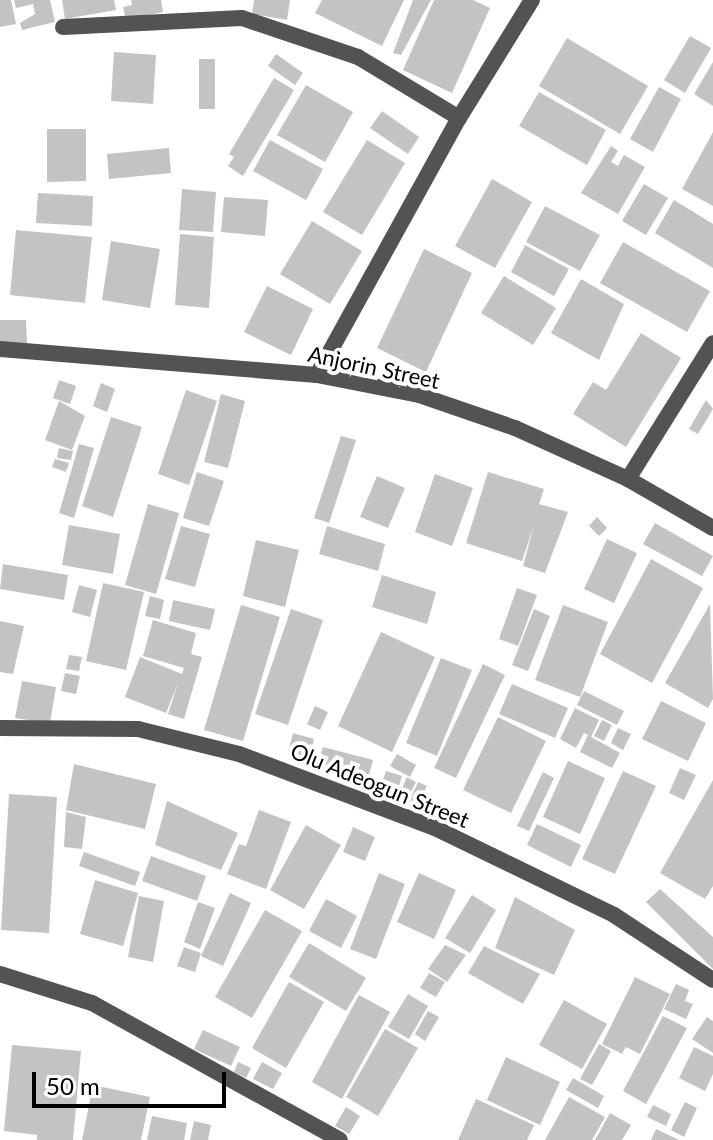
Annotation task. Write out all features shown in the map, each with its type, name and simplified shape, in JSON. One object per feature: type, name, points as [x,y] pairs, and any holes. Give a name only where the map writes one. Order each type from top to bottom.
[{"type":"street","points":[[317,375],[459,118],[532,0]]},
{"type":"street","points":[[63,27],[242,18],[358,57],[459,118]]},
{"type":"street","points":[[628,479],[713,343]]},
{"type":"street","name":"Anjorin Street","points":[[0,349],[317,375],[419,395],[515,428],[628,479],[713,528]]},
{"type":"street","name":"Olu Adeogun Street","points":[[0,728],[138,729],[239,754],[477,848],[614,915],[713,980]]},
{"type":"street","points":[[0,974],[92,1003],[340,1140]]},
{"type":"building","points":[[0,0],[11,0],[16,24],[0,27]]},
{"type":"building","points":[[14,0],[50,0],[55,22],[22,30],[20,23],[35,14],[33,4],[16,8]]},
{"type":"building","points":[[62,0],[114,0],[116,10],[65,19]]},
{"type":"building","points":[[131,0],[161,0],[163,12],[126,20],[123,7],[132,5]]},
{"type":"building","points":[[254,0],[290,0],[287,20],[252,14]]},
{"type":"building","points":[[322,0],[404,0],[382,46],[315,13]]},
{"type":"building","points":[[413,0],[431,0],[401,55],[393,53]]},
{"type":"building","points":[[434,0],[473,0],[490,8],[452,93],[403,70]]},
{"type":"building","points":[[690,36],[711,48],[685,93],[664,80]]},
{"type":"building","points":[[567,38],[648,86],[620,134],[539,86]]},
{"type":"building","points":[[114,52],[156,55],[153,104],[111,101]]},
{"type":"building","points":[[276,54],[303,73],[295,85],[268,66]]},
{"type":"building","points":[[199,59],[215,59],[215,109],[199,109]]},
{"type":"building","points":[[713,62],[713,106],[694,94]]},
{"type":"building","points":[[274,78],[294,90],[243,176],[228,166],[234,157],[229,154]]},
{"type":"building","points":[[306,85],[353,112],[325,162],[277,135]]},
{"type":"building","points":[[659,87],[681,99],[653,152],[630,139]]},
{"type":"building","points":[[539,92],[606,130],[587,165],[519,126]]},
{"type":"building","points":[[382,111],[419,137],[408,154],[370,128]]},
{"type":"building","points":[[47,129],[86,129],[86,181],[47,182]]},
{"type":"building","points":[[713,132],[713,206],[682,189]]},
{"type":"building","points":[[270,140],[323,169],[306,200],[253,171]]},
{"type":"building","points":[[367,140],[405,163],[362,235],[323,212]]},
{"type":"building","points":[[611,146],[618,151],[611,162],[618,166],[624,155],[645,167],[618,214],[581,193]]},
{"type":"building","points":[[169,148],[171,173],[109,179],[107,154]]},
{"type":"building","points":[[492,179],[532,202],[495,268],[455,246]]},
{"type":"building","points":[[644,184],[668,198],[646,235],[622,221]]},
{"type":"building","points":[[182,189],[216,192],[213,232],[179,230]]},
{"type":"building","points":[[38,193],[93,196],[92,226],[36,223]]},
{"type":"building","points":[[224,197],[268,200],[265,236],[221,232]]},
{"type":"building","points":[[674,200],[713,224],[713,268],[655,233]]},
{"type":"building","points":[[545,206],[600,235],[580,271],[526,242]]},
{"type":"building","points":[[312,221],[362,251],[330,304],[280,274]]},
{"type":"building","points":[[16,230],[92,237],[85,303],[10,295]]},
{"type":"building","points":[[180,234],[214,237],[209,308],[175,305]]},
{"type":"building","points":[[111,241],[160,249],[150,308],[102,300]]},
{"type":"building","points":[[623,242],[710,291],[687,332],[600,283]]},
{"type":"building","points":[[525,245],[569,269],[554,296],[511,272]]},
{"type":"building","points":[[424,249],[472,273],[426,372],[377,348]]},
{"type":"building","points":[[504,276],[556,308],[533,345],[481,313]]},
{"type":"building","points":[[581,279],[624,304],[599,360],[551,333]]},
{"type":"building","points":[[267,286],[313,309],[291,355],[244,332]]},
{"type":"building","points":[[0,320],[26,320],[27,343],[0,344]]},
{"type":"building","points":[[641,333],[681,358],[626,447],[573,414],[593,382],[606,390]]},
{"type":"building","points":[[59,380],[76,386],[70,404],[53,398]]},
{"type":"building","points":[[101,383],[115,389],[107,412],[93,406]]},
{"type":"building","points":[[186,390],[217,401],[189,485],[158,474]]},
{"type":"building","points":[[221,394],[245,401],[228,468],[204,462]]},
{"type":"building","points":[[706,400],[713,409],[698,434],[689,429]]},
{"type":"building","points":[[59,401],[85,416],[72,450],[45,440]]},
{"type":"building","points":[[111,417],[142,427],[113,517],[82,506]]},
{"type":"building","points":[[341,436],[356,440],[329,523],[314,518]]},
{"type":"building","points":[[79,444],[94,448],[74,518],[59,513]]},
{"type":"building","points":[[59,448],[73,451],[71,460],[57,458]]},
{"type":"building","points":[[55,459],[69,463],[66,472],[52,467]]},
{"type":"building","points":[[197,472],[224,481],[209,526],[183,518]]},
{"type":"building","points":[[488,472],[544,489],[539,504],[568,512],[545,573],[523,566],[534,525],[522,561],[466,543]]},
{"type":"building","points":[[435,474],[473,488],[452,546],[415,532]]},
{"type":"building","points":[[377,476],[405,488],[388,528],[360,517]]},
{"type":"building","points":[[148,504],[179,513],[156,594],[125,585]]},
{"type":"building","points":[[597,517],[607,528],[599,536],[589,526]]},
{"type":"building","points":[[655,523],[713,556],[702,576],[643,544]]},
{"type":"building","points":[[69,525],[120,534],[113,574],[62,565]]},
{"type":"building","points":[[181,526],[210,534],[195,587],[165,579]]},
{"type":"building","points":[[327,526],[385,544],[378,571],[319,554]]},
{"type":"building","points":[[607,539],[637,553],[614,603],[584,589]]},
{"type":"building","points":[[256,540],[299,550],[285,607],[243,596]]},
{"type":"building","points":[[651,559],[703,588],[652,683],[600,654]]},
{"type":"building","points":[[3,564],[68,575],[64,600],[0,589]]},
{"type":"building","points":[[382,575],[436,592],[427,624],[372,607]]},
{"type":"building","points":[[103,583],[144,592],[126,670],[86,661]]},
{"type":"building","points":[[79,585],[97,590],[90,617],[72,612]]},
{"type":"building","points":[[517,588],[537,595],[518,646],[499,639]]},
{"type":"building","points":[[150,596],[164,600],[160,619],[145,616]]},
{"type":"building","points":[[173,600],[215,609],[210,630],[169,621]]},
{"type":"building","points":[[710,604],[713,699],[708,708],[665,683]]},
{"type":"building","points":[[241,605],[280,617],[243,741],[204,730]]},
{"type":"building","points":[[563,605],[608,622],[580,697],[535,680]]},
{"type":"building","points":[[291,609],[323,620],[288,725],[255,714]]},
{"type":"building","points":[[534,609],[550,616],[528,671],[512,665]]},
{"type":"building","points":[[153,620],[196,633],[191,654],[202,657],[184,719],[168,714],[178,683],[166,713],[125,697],[140,657],[182,674],[184,668],[143,656]]},
{"type":"building","points":[[0,621],[24,626],[13,674],[0,672]]},
{"type":"building","points":[[381,632],[435,657],[392,752],[338,726]]},
{"type":"building","points":[[69,655],[82,657],[79,671],[66,669]]},
{"type":"building","points":[[441,658],[472,670],[437,756],[406,743]]},
{"type":"building","points":[[483,664],[505,675],[456,778],[434,768]]},
{"type":"building","points":[[65,673],[80,676],[76,694],[61,691]]},
{"type":"building","points":[[22,681],[56,687],[50,723],[15,718]]},
{"type":"building","points":[[512,684],[568,708],[555,738],[499,714]]},
{"type":"building","points":[[584,691],[624,711],[617,725],[577,705]]},
{"type":"building","points":[[661,701],[706,723],[688,761],[642,739]]},
{"type":"building","points":[[315,706],[328,712],[320,730],[307,724]]},
{"type":"building","points":[[575,708],[599,720],[591,737],[620,753],[612,768],[580,752],[588,735],[584,733],[576,748],[560,739]]},
{"type":"building","points":[[498,717],[546,741],[511,813],[463,790]]},
{"type":"building","points":[[602,720],[612,725],[604,741],[594,736]]},
{"type":"building","points":[[618,728],[631,734],[623,750],[611,743]]},
{"type":"building","points":[[293,733],[314,739],[309,758],[288,752]]},
{"type":"building","points":[[323,747],[373,760],[367,783],[317,769]]},
{"type":"building","points":[[397,754],[416,765],[410,777],[390,766]]},
{"type":"building","points":[[568,761],[605,778],[580,834],[543,817]]},
{"type":"building","points":[[74,764],[156,784],[145,829],[66,810]]},
{"type":"building","points":[[680,768],[696,775],[684,800],[669,793]]},
{"type":"building","points":[[386,771],[402,776],[396,796],[379,790]]},
{"type":"building","points":[[623,771],[656,786],[615,874],[582,859]]},
{"type":"building","points":[[543,772],[554,778],[529,831],[517,826]]},
{"type":"building","points":[[407,777],[416,782],[406,801],[398,797]]},
{"type":"building","points":[[713,780],[713,886],[705,899],[660,873]]},
{"type":"building","points":[[418,782],[427,786],[416,808],[408,804]]},
{"type":"building","points":[[9,794],[57,797],[49,933],[1,930]]},
{"type":"building","points":[[167,801],[238,833],[221,870],[155,845]]},
{"type":"building","points":[[259,810],[291,822],[266,889],[227,874],[239,844],[246,846]]},
{"type":"building","points":[[66,812],[86,817],[82,849],[64,847]]},
{"type":"building","points":[[537,824],[581,845],[571,867],[527,845]]},
{"type":"building","points":[[306,825],[341,845],[304,909],[270,890]]},
{"type":"building","points":[[353,827],[375,837],[365,861],[343,852]]},
{"type":"building","points":[[84,852],[140,872],[135,886],[79,866]]},
{"type":"building","points":[[151,856],[206,876],[197,901],[142,881]]},
{"type":"building","points":[[379,873],[405,884],[376,959],[350,949]]},
{"type":"building","points":[[419,873],[456,890],[434,939],[397,922]]},
{"type":"building","points":[[95,880],[138,893],[123,946],[80,934]]},
{"type":"building","points":[[660,889],[713,937],[713,969],[646,902]]},
{"type":"building","points":[[230,893],[251,903],[223,966],[201,956]]},
{"type":"building","points":[[472,895],[496,910],[470,953],[445,938]]},
{"type":"building","points":[[139,896],[164,901],[153,962],[128,957]]},
{"type":"building","points":[[515,897],[575,930],[554,975],[495,948]]},
{"type":"building","points":[[326,899],[357,916],[341,948],[309,931]]},
{"type":"building","points":[[198,902],[215,908],[200,949],[184,942]]},
{"type":"building","points":[[265,910],[302,931],[252,1018],[215,997]]},
{"type":"building","points":[[309,943],[366,978],[346,1011],[289,977]]},
{"type":"building","points":[[445,945],[466,955],[447,982],[428,969]]},
{"type":"building","points":[[484,946],[540,974],[523,1004],[468,973]]},
{"type":"building","points":[[184,947],[201,953],[195,972],[177,966]]},
{"type":"building","points":[[429,973],[445,982],[436,997],[420,988]]},
{"type":"building","points":[[635,977],[670,994],[640,1054],[626,1047],[622,1054],[602,1044]]},
{"type":"building","points":[[289,982],[324,1002],[286,1068],[252,1048]]},
{"type":"building","points":[[676,984],[689,990],[685,1001],[693,1004],[686,1019],[664,1009]]},
{"type":"building","points":[[408,994],[428,1006],[409,1039],[388,1027]]},
{"type":"building","points":[[359,995],[390,1012],[342,1099],[312,1082]]},
{"type":"building","points":[[564,1000],[607,1024],[582,1069],[539,1045]]},
{"type":"building","points":[[428,1011],[439,1017],[425,1041],[415,1034]]},
{"type":"building","points":[[663,1016],[687,1028],[646,1104],[623,1091]]},
{"type":"building","points":[[707,1017],[713,1021],[713,1053],[692,1039]]},
{"type":"building","points":[[385,1029],[418,1048],[378,1116],[346,1097]]},
{"type":"building","points":[[203,1030],[240,1047],[231,1066],[194,1049]]},
{"type":"building","points":[[599,1044],[611,1051],[592,1085],[580,1079]]},
{"type":"building","points":[[12,1045],[81,1051],[73,1140],[37,1140],[37,1135],[4,1131]]},
{"type":"building","points":[[694,1047],[713,1056],[713,1074],[705,1091],[679,1078]]},
{"type":"building","points":[[506,1057],[560,1082],[540,1125],[487,1100]]},
{"type":"building","points":[[238,1062],[251,1068],[246,1078],[234,1072]]},
{"type":"building","points":[[262,1062],[282,1073],[273,1089],[253,1079]]},
{"type":"building","points":[[573,1078],[604,1096],[598,1108],[566,1090]]},
{"type":"building","points":[[93,1085],[150,1097],[141,1140],[82,1140]]},
{"type":"building","points":[[569,1097],[605,1117],[592,1140],[545,1140]]},
{"type":"building","points":[[476,1099],[534,1125],[527,1140],[458,1140]]},
{"type":"building","points":[[685,1102],[697,1108],[684,1137],[671,1130]]},
{"type":"building","points":[[653,1105],[671,1114],[666,1126],[647,1117]]},
{"type":"building","points":[[346,1107],[360,1116],[349,1134],[335,1126]]},
{"type":"building","points":[[610,1113],[631,1125],[622,1140],[595,1140]]},
{"type":"building","points":[[152,1116],[187,1123],[184,1140],[147,1140]]},
{"type":"building","points":[[194,1121],[211,1125],[208,1140],[190,1140]]},
{"type":"building","points":[[656,1129],[679,1140],[651,1140]]}]
